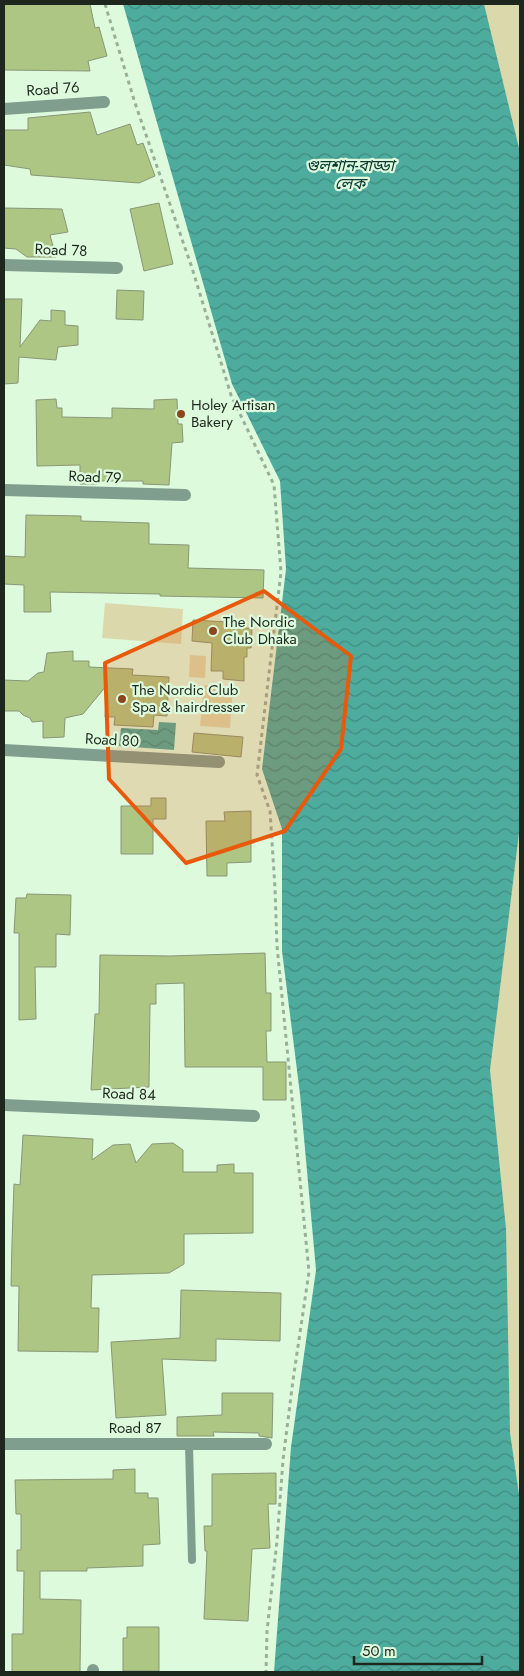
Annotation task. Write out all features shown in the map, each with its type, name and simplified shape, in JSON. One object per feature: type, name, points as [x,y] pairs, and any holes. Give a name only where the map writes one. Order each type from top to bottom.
[{"type":"street","name":"Road 76","points":[[4,109],[104,102]]},
{"type":"street","name":"Road 78","points":[[4,265],[117,268]]},
{"type":"street","name":"Road 79","points":[[4,490],[185,495]]},
{"type":"street","name":"Road 80","points":[[4,750],[219,762]]},
{"type":"street","name":"Road 84","points":[[4,1105],[254,1116]]},
{"type":"street","name":"Road 87","points":[[4,1444],[266,1444]]},
{"type":"lane","points":[[189,1445],[192,1560]]},
{"type":"path","points":[[105,4],[135,103],[192,268],[231,395],[274,485],[281,572],[257,775],[270,811],[277,946],[309,1272],[293,1380],[284,1460],[267,1632],[266,1672]]},
{"type":"highlighted area","points":[[264,591],[351,656],[341,749],[285,831],[186,863],[109,779],[105,663]]},
{"type":"shaded area","points":[[480,4],[520,4],[520,203]]},
{"type":"shaded area","points":[[105,603],[183,609],[181,644],[102,638]]},
{"type":"shaded area","points":[[190,655],[206,656],[205,678],[189,677]]},
{"type":"shaded area","points":[[204,685],[233,687],[230,728],[200,726]]},
{"type":"shaded area","points":[[520,795],[520,1525],[508,1438],[487,1075],[503,964],[503,945]]},
{"type":"water","name":"গুলশান-বাড্ডা লেক","points":[[123,4],[484,4],[520,152],[520,825],[490,1070],[506,1229],[510,1433],[520,1501],[520,1672],[274,1672],[291,1447],[316,1270],[300,1094],[282,951],[282,829],[262,769],[286,569],[280,481],[232,384]]},
{"type":"water","points":[[159,722],[176,723],[174,750],[119,746],[121,728],[158,730]]},
{"type":"building","points":[[4,4],[90,4],[95,28],[99,27],[107,56],[88,61],[90,71],[4,70]]},
{"type":"building","points":[[90,112],[97,135],[130,124],[137,145],[143,143],[155,176],[139,183],[31,175],[30,169],[4,165],[4,130],[28,130],[28,118]]},
{"type":"building","points":[[159,203],[173,264],[144,271],[130,209]]},
{"type":"building","points":[[4,208],[62,209],[68,232],[50,235],[56,257],[27,257],[16,249],[4,248]]},
{"type":"building","points":[[117,290],[144,291],[143,320],[116,319]]},
{"type":"building","points":[[4,299],[22,299],[20,347],[40,320],[51,321],[51,310],[65,311],[65,325],[78,326],[78,345],[58,347],[56,360],[19,357],[18,383],[4,384]]},
{"type":"building","points":[[56,399],[57,408],[62,408],[62,417],[112,418],[112,408],[154,409],[154,400],[177,399],[178,424],[182,424],[183,442],[172,443],[169,485],[143,484],[143,481],[97,481],[97,484],[80,484],[80,465],[37,466],[36,400]]},
{"type":"building","points":[[26,515],[81,516],[81,521],[149,523],[149,544],[189,545],[188,568],[264,570],[263,598],[50,592],[51,612],[24,612],[24,585],[4,584],[4,556],[25,557]]},
{"type":"building","points":[[193,620],[244,623],[243,628],[252,628],[251,648],[247,648],[247,657],[244,657],[244,681],[223,679],[223,671],[211,671],[212,643],[192,641]]},
{"type":"building","points":[[73,651],[73,661],[89,661],[89,667],[133,669],[132,675],[169,677],[167,716],[154,715],[153,727],[114,725],[115,717],[105,717],[107,685],[83,714],[65,718],[64,737],[43,738],[43,721],[32,722],[30,718],[19,711],[4,711],[4,680],[28,681],[38,673],[44,672],[47,653]]},
{"type":"building","points":[[194,733],[243,737],[241,757],[192,752]]},
{"type":"building","points":[[151,798],[166,798],[166,819],[153,819],[153,854],[121,854],[121,806],[151,806]]},
{"type":"building","points":[[251,811],[251,862],[227,863],[227,876],[207,876],[206,821],[225,821],[224,812]]},
{"type":"building","points":[[27,894],[71,895],[70,935],[56,934],[56,967],[35,967],[36,1019],[19,1020],[19,933],[14,933],[16,898],[26,898]]},
{"type":"building","points":[[265,953],[266,993],[271,993],[271,1031],[266,1031],[267,1062],[286,1062],[286,1100],[263,1100],[263,1067],[185,1067],[184,983],[156,984],[156,1004],[150,1004],[149,1087],[91,1090],[95,1014],[99,1014],[100,955],[170,956]]},
{"type":"building","points":[[23,1135],[93,1139],[92,1160],[113,1145],[130,1144],[136,1163],[152,1144],[173,1143],[183,1150],[183,1172],[217,1172],[217,1165],[234,1164],[234,1173],[253,1173],[253,1233],[184,1234],[184,1264],[169,1273],[92,1275],[91,1308],[99,1308],[98,1352],[18,1351],[19,1286],[11,1286],[12,1242],[14,1184],[20,1185]]},
{"type":"building","points":[[181,1290],[281,1293],[280,1341],[216,1339],[216,1361],[162,1359],[166,1415],[116,1418],[111,1342],[180,1338]]},
{"type":"building","points":[[222,1393],[273,1393],[272,1438],[259,1436],[259,1433],[213,1432],[214,1436],[177,1436],[177,1417],[222,1415]]},
{"type":"building","points":[[135,1469],[135,1493],[148,1493],[148,1498],[158,1498],[160,1544],[143,1545],[143,1566],[87,1568],[87,1571],[40,1571],[40,1599],[81,1600],[80,1672],[12,1672],[12,1634],[23,1634],[24,1571],[17,1571],[17,1550],[21,1550],[21,1514],[16,1514],[15,1480],[113,1479],[113,1470]]},
{"type":"building","points":[[276,1473],[276,1504],[268,1504],[270,1548],[252,1549],[248,1621],[204,1619],[207,1551],[205,1551],[204,1526],[212,1526],[212,1474]]},
{"type":"building","points":[[127,1627],[159,1627],[159,1671],[123,1671],[123,1638],[127,1638]]},
{"type":"place","name":"Holey Artisan Bakery","points":[[181,414]]},
{"type":"place","name":"The Nordic Club Dhaka","points":[[213,631]]},
{"type":"place","name":"The Nordic Club Spa & hairdresser","points":[[122,699]]}]
